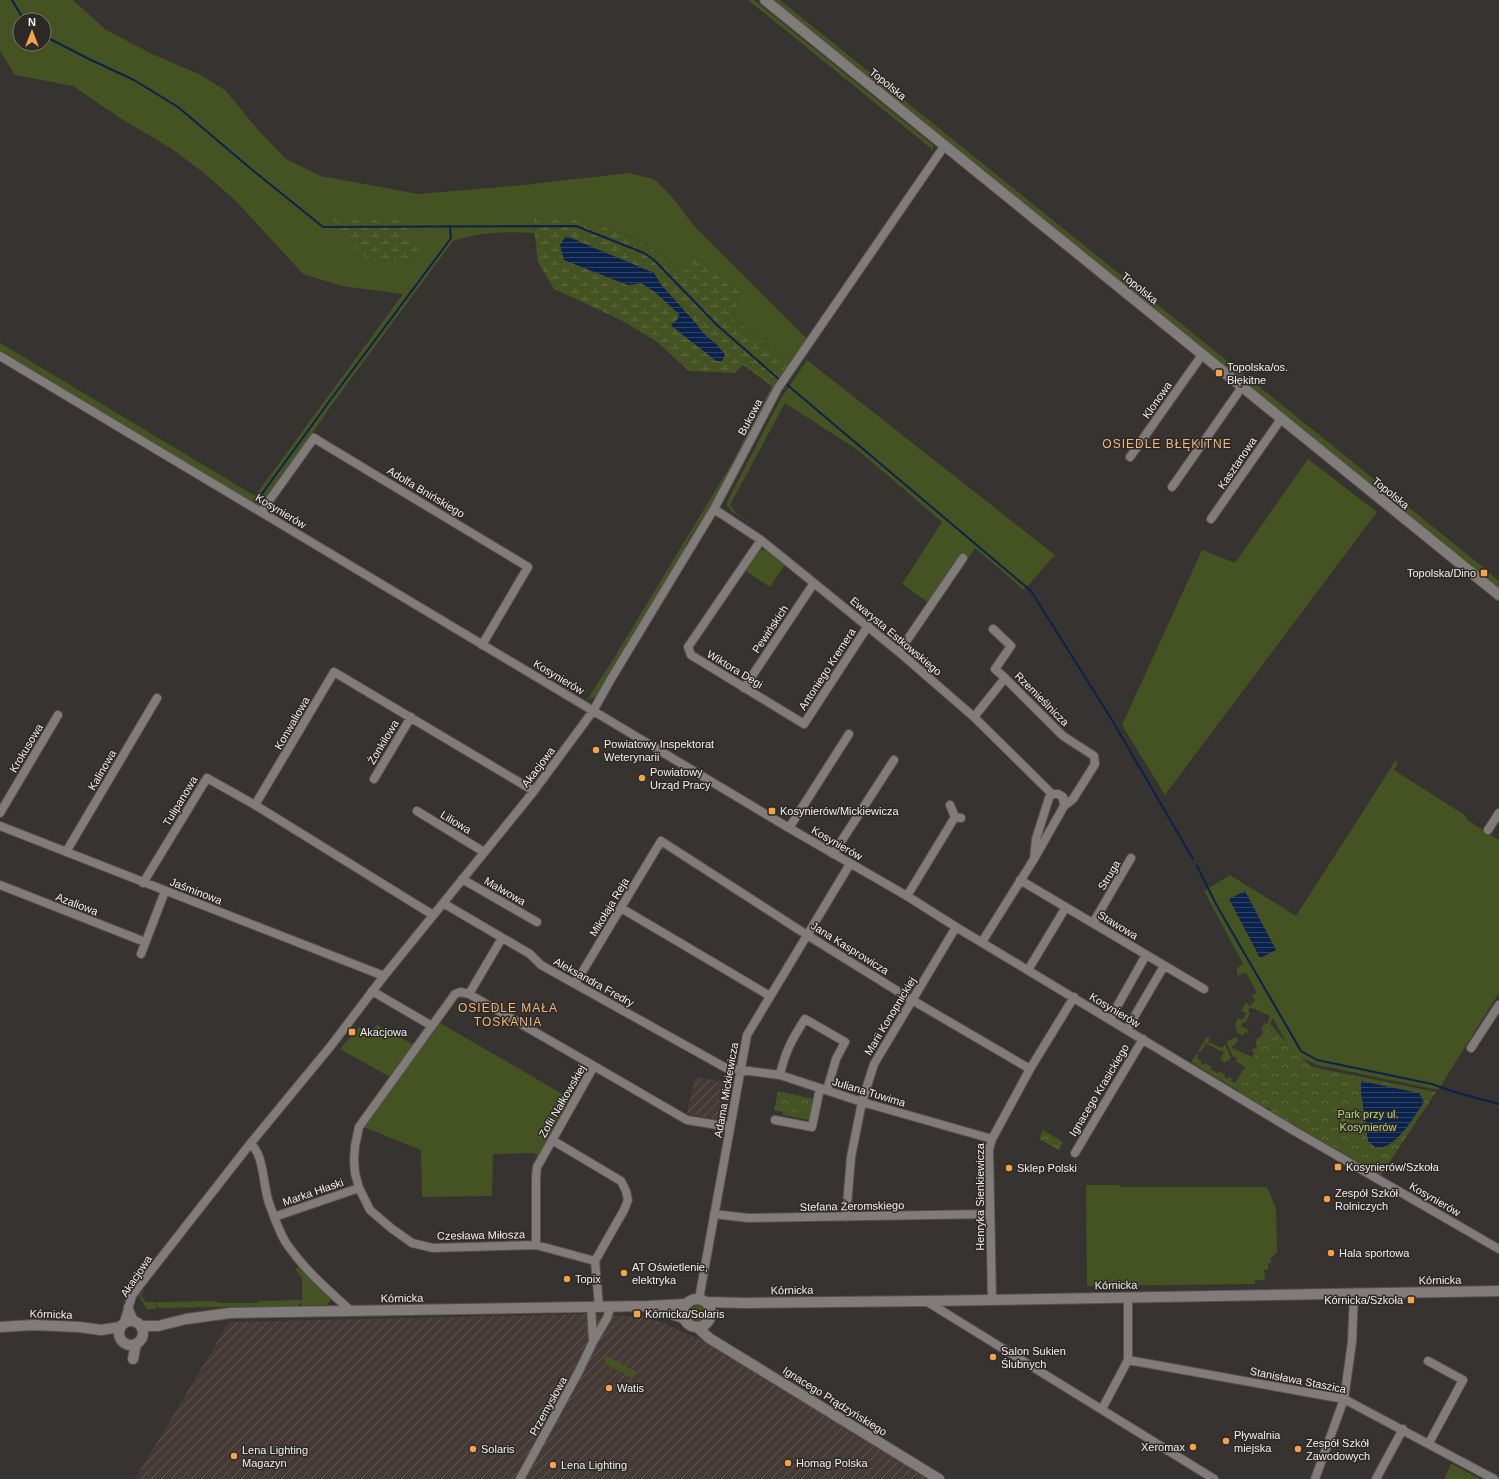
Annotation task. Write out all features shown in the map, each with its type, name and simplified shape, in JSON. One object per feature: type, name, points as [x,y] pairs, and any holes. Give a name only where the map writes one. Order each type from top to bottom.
[{"type":"street","name":"Topolska","points":[[765,0],[1499,595]]},
{"type":"street","name":"Bukowa","points":[[593,711],[714,509],[778,388],[945,145]]},
{"type":"street","name":"Klonowa","points":[[1130,457],[1202,355]]},
{"type":"street","name":"Kosynierów","points":[[0,356],[789,828],[907,896],[1291,1128],[1499,1249]]},
{"type":"street","points":[[1172,487],[1242,387]]},
{"type":"street","name":"Kasztanowa","points":[[1212,520],[1281,419]]},
{"type":"street","name":"Adolfa Bnińskiego","points":[[261,512],[314,438],[334,450],[528,567],[482,645]]},
{"type":"street","name":"Ewarysta Estkowskiego","points":[[714,509],[761,540],[899,652],[974,717],[1052,794],[1058,794],[1063,797],[1064,806]]},
{"type":"street","name":"Wiktora Degi","points":[[761,540],[688,647],[690,656],[804,724]]},
{"type":"street","points":[[899,652],[963,558]]},
{"type":"street","name":"Pewińskich","points":[[744,688],[814,583]]},
{"type":"street","name":"Antoniego Kremera","points":[[804,724],[868,626]]},
{"type":"street","points":[[993,629],[1011,646],[995,669],[1005,678]]},
{"type":"street","name":"Konwaliowa","points":[[255,805],[334,672],[534,791]]},
{"type":"street","name":"Rzemieślnicza","points":[[974,717],[1005,678],[1063,736],[1094,756],[1095,764],[1073,799],[1064,806]]},
{"type":"street","name":"Kalinowa","points":[[66,852],[157,698]]},
{"type":"street","name":"Akacjowa","points":[[132,1327],[128,1307],[132,1296],[139,1286],[250,1144],[330,1047],[384,976],[534,791],[593,711]]},
{"type":"street","name":"Krokusowa","points":[[0,813],[58,715]]},
{"type":"street","name":"Żonkilowa","points":[[374,778],[411,717]]},
{"type":"street","points":[[789,828],[849,734]]},
{"type":"street","points":[[833,854],[894,760]]},
{"type":"street","name":"Tulipanowa","points":[[143,883],[207,778],[255,805]]},
{"type":"street","points":[[1034,859],[1036,839],[1044,810],[1052,794]]},
{"type":"street","points":[[255,805],[433,915]]},
{"type":"street","points":[[907,896],[958,817],[950,805]]},
{"type":"street","points":[[982,942],[1034,859],[1064,806]]},
{"type":"street","name":"Liliowa","points":[[417,811],[484,852]]},
{"type":"street","points":[[1488,830],[1499,813]]},
{"type":"street","name":"Jaśminowa","points":[[0,826],[384,976]]},
{"type":"street","name":"Mikołaja Reja","points":[[575,984],[661,841]]},
{"type":"street","name":"Jana Kasprowicza","points":[[661,841],[807,935],[912,1000],[1030,1069]]},
{"type":"street","name":"Struga","points":[[1093,923],[1131,858]]},
{"type":"street","name":"Adama Mickiewicza","points":[[703,1301],[714,1214],[747,1035],[850,864]]},
{"type":"street","name":"Malwowa","points":[[462,879],[537,922]]},
{"type":"street","name":"Stawowa","points":[[1020,880],[1204,989]]},
{"type":"street","name":"Azaliowa","points":[[0,885],[145,942]]},
{"type":"street","points":[[141,954],[165,891]]},
{"type":"street","name":"Aleksandra Fredry","points":[[443,903],[530,954],[540,965],[726,1068],[740,1069]]},
{"type":"street","points":[[1028,970],[1066,907]]},
{"type":"street","points":[[621,908],[770,996]]},
{"type":"street","name":"Marii Konopnickiej","points":[[846,1217],[851,1157],[862,1102],[874,1064],[956,927]]},
{"type":"street","points":[[502,938],[469,994],[594,1066]]},
{"type":"street","points":[[1110,1019],[1146,955]]},
{"type":"street","points":[[1127,1029],[1164,966]]},
{"type":"street","points":[[372,992],[432,1026]]},
{"type":"street","name":"Czesława Miłosza","points":[[469,994],[461,992],[455,994],[359,1127],[354,1160],[355,1173],[359,1188],[370,1210],[391,1228],[412,1242],[433,1248],[536,1245],[595,1261]]},
{"type":"street","name":"Henryka Sienkiewicza","points":[[992,1300],[990,1150],[992,1139],[1030,1069],[1074,998]]},
{"type":"street","points":[[1471,1048],[1499,1005]]},
{"type":"street","points":[[775,1120],[812,1126],[824,1089],[845,1042],[805,1019],[791,1040],[784,1057],[780,1075]]},
{"type":"street","name":"Ignacego Krasickiego","points":[[1075,1153],[1143,1039]]},
{"type":"street","name":"Zofii Nałkowskiej","points":[[536,1245],[537,1167],[594,1066],[687,1120],[730,1127]]},
{"type":"street","name":"Juliana Tuwima","points":[[740,1069],[780,1075],[862,1102],[992,1139]]},
{"type":"street","points":[[552,1140],[621,1181],[626,1191],[628,1200],[624,1210],[595,1261]]},
{"type":"street","points":[[250,1144],[254,1146],[260,1156],[266,1196],[288,1246],[316,1278],[350,1310]]},
{"type":"street","name":"Marka Hłaski","points":[[274,1217],[359,1188]]},
{"type":"street","name":"Stefana Żeromskiego","points":[[714,1214],[748,1218],[990,1214]]},
{"type":"street","name":"Przemysłowa","points":[[593,1342],[595,1261]]},
{"type":"street","name":"Kórnicka","points":[[703,1301],[733,1303],[926,1301],[1499,1291]]},
{"type":"street","points":[[1316,1479],[1344,1399],[1352,1342],[1354,1293]]},
{"type":"street","points":[[1102,1409],[1128,1360],[1128,1297]]},
{"type":"street","points":[[695,1299],[703,1301],[710,1308],[711,1313],[702,1325],[688,1324],[683,1318],[683,1309],[686,1304],[695,1299]]},
{"type":"street","points":[[949,1300],[950,1315]]},
{"type":"street","points":[[926,1301],[1214,1479]]},
{"type":"street","name":"Kórnicka","points":[[711,1313],[733,1303]]},
{"type":"street","name":"Kórnicka","points":[[132,1327],[158,1326],[193,1318],[230,1313],[648,1306],[686,1304]]},
{"type":"street","name":"Przemysłowa","points":[[520,1479],[578,1373],[593,1342],[608,1318],[611,1306]]},
{"type":"street","name":"Kórnicka","points":[[648,1306],[673,1313],[683,1318]]},
{"type":"street","name":"Kórnicka","points":[[0,1327],[45,1325],[102,1330]]},
{"type":"street","name":"Ignacego Prądzyńskiego","points":[[702,1325],[718,1343],[939,1479]]},
{"type":"street","points":[[102,1330],[132,1327]]},
{"type":"street","points":[[102,1330],[128,1343],[141,1339],[132,1327]]},
{"type":"street","points":[[128,1343],[118,1335],[132,1327]]},
{"type":"street","name":"Stanisława Staszica","points":[[1128,1360],[1344,1399],[1494,1479]]},
{"type":"street","points":[[1428,1361],[1462,1380],[1429,1444]]},
{"type":"street","points":[[1376,1479],[1403,1430]]},
{"type":"shaded area","points":[[695,1077],[732,1083],[726,1116],[720,1120],[687,1114]]},
{"type":"shaded area","points":[[583,1314],[649,1317],[704,1341],[928,1479],[135,1479],[229,1322]]},
{"type":"green space","points":[[0,0],[73,0],[106,30],[152,54],[199,74],[225,90],[259,131],[286,159],[321,176],[418,194],[514,186],[628,173],[654,179],[673,198],[694,226],[807,339],[791,361],[733,319],[741,288],[683,272],[642,242],[602,225],[533,218],[534,233],[493,233],[453,241],[333,403],[264,504],[259,508],[0,353],[0,343],[255,496],[403,294],[342,286],[303,274],[237,202],[204,173],[172,149],[117,116],[73,86],[15,75],[0,51]]},
{"type":"green space","points":[[748,0],[754,0],[933,145],[933,150]]},
{"type":"green space","points":[[770,0],[780,0],[1484,568],[1499,581],[1499,589]]},
{"type":"green space","points":[[533,218],[575,219],[602,225],[642,242],[683,272],[699,254],[741,288],[733,319],[791,361],[774,388],[743,365],[735,373],[689,371],[656,341],[619,319],[554,289],[538,262]],"holes":[[[575,239],[583,244],[654,273],[662,286],[704,334],[725,354],[722,361],[695,344],[671,325],[678,319],[679,314],[655,292],[640,282],[628,285],[564,260]]]},
{"type":"green space","points":[[333,219],[411,219],[406,232],[421,253],[406,262],[382,264],[362,255],[343,238]]},
{"type":"green space","points":[[807,360],[1055,555],[1024,590],[975,548],[935,607],[902,584],[942,522],[859,451],[785,403],[730,505],[736,513],[758,528],[731,511],[731,509],[727,506],[727,502],[780,400]]},
{"type":"green space","points":[[772,386],[774,388],[706,517],[704,516],[686,544],[688,546],[610,672],[596,698],[594,697],[587,700],[732,463]]},
{"type":"green space","points":[[1308,459],[1377,512],[1165,795],[1122,725],[1202,550],[1235,563]]},
{"type":"green space","points":[[762,549],[767,550],[785,565],[770,587],[746,571],[757,553]]},
{"type":"green space","points":[[1396,760],[1397,764],[1394,770],[1466,816],[1467,820],[1499,840],[1499,993],[1438,1090],[1318,1065],[1302,1058],[1312,1067],[1332,1072],[1239,1093],[1239,1091],[1191,1062],[1207,1037],[1210,1037],[1208,1042],[1222,1048],[1225,1044],[1231,1058],[1225,1063],[1220,1059],[1224,1052],[1206,1043],[1201,1052],[1199,1051],[1197,1054],[1199,1055],[1197,1058],[1204,1065],[1205,1063],[1211,1067],[1210,1069],[1217,1073],[1219,1071],[1225,1075],[1224,1077],[1227,1079],[1229,1077],[1232,1079],[1231,1081],[1235,1083],[1245,1067],[1235,1061],[1237,1058],[1233,1056],[1226,1042],[1236,1037],[1238,1039],[1232,1048],[1252,1057],[1254,1053],[1252,1052],[1253,1048],[1255,1049],[1257,1045],[1255,1044],[1258,1037],[1260,1038],[1263,1031],[1261,1030],[1264,1023],[1267,1024],[1270,1016],[1250,1007],[1248,1011],[1250,1013],[1245,1023],[1243,1022],[1241,1026],[1249,1030],[1248,1033],[1245,1032],[1243,1036],[1237,1033],[1235,1024],[1238,1018],[1243,1020],[1246,1013],[1241,1011],[1246,1002],[1250,1006],[1255,1000],[1252,996],[1257,993],[1246,972],[1237,976],[1237,968],[1243,964],[1204,891],[1230,875],[1296,916]],"holes":[[[1273,1018],[1286,1042],[1270,1024]]]},
{"type":"green space","points":[[440,1023],[571,1099],[538,1156],[533,1153],[493,1154],[492,1196],[422,1197],[421,1150],[364,1127]]},
{"type":"green space","name":"Park przy ul. Kosynierów","points":[[1270,1024],[1297,1055],[1312,1067],[1436,1092],[1381,1175],[1270,1111],[1270,1109],[1265,1108],[1238,1093]]},
{"type":"green space","points":[[377,1025],[414,1045],[390,1077],[340,1049],[359,1027],[369,1032]]},
{"type":"green space","points":[[778,1091],[814,1099],[810,1120],[783,1115],[783,1112],[774,1110]]},
{"type":"green space","points":[[1043,1130],[1063,1142],[1059,1150],[1039,1139]]},
{"type":"green space","points":[[1086,1185],[1119,1185],[1120,1187],[1267,1187],[1276,1208],[1277,1252],[1271,1258],[1271,1263],[1268,1263],[1268,1269],[1264,1270],[1265,1280],[1255,1280],[1255,1284],[1087,1286]]},
{"type":"green space","points":[[299,1267],[332,1299],[327,1305],[301,1306],[301,1303],[298,1304],[298,1306],[157,1308],[157,1302],[215,1301],[220,1303],[257,1303],[259,1301],[302,1300],[302,1278],[295,1269]]},
{"type":"green space","points":[[144,1289],[141,1296],[146,1302],[156,1302],[156,1309],[147,1309],[139,1296]]},
{"type":"green space","points":[[694,1305],[700,1305],[705,1310],[703,1319],[700,1321],[694,1321],[689,1316],[689,1310]]},
{"type":"green space","points":[[607,1356],[635,1371],[635,1377],[632,1378],[606,1364],[603,1359]]},
{"type":"green space","points":[[1451,1464],[1454,1465],[1480,1479],[1444,1479]]},
{"type":"water","points":[[566,236],[654,273],[662,286],[704,334],[716,344],[725,355],[722,361],[716,361],[671,325],[678,319],[679,314],[655,292],[641,283],[628,285],[564,260],[560,245]]},
{"type":"water","points":[[1245,891],[1276,950],[1260,958],[1229,899]]},
{"type":"water","points":[[1361,1081],[1419,1093],[1424,1102],[1404,1131],[1390,1144],[1382,1147],[1375,1147],[1368,1141],[1361,1092]]},
{"type":"waterway","points":[[12,0],[19,12]]},
{"type":"waterway","points":[[52,40],[134,80],[178,107],[323,227],[576,226],[644,253],[654,260],[717,325],[781,381]]},
{"type":"waterway","points":[[256,502],[451,238],[450,226]]},
{"type":"waterway","points":[[785,383],[1031,591],[1112,720],[1193,859]]},
{"type":"waterway","points":[[1197,866],[1217,906],[1301,1051],[1317,1060],[1432,1084],[1451,1091],[1499,1104]]},
{"type":"place","name":"Topolska/os. Błękitne","points":[[1219,373]]},
{"type":"place","name":"Topolska/Dino","points":[[1484,573]]},
{"type":"place","name":"Powiatowy Inspektorat Weterynarii","points":[[596,750]]},
{"type":"place","name":"Powiatowy Urząd Pracy","points":[[642,778]]},
{"type":"place","name":"Kosynierów/Mickiewicza","points":[[772,811]]},
{"type":"place","name":"Akacjowa","points":[[352,1032]]},
{"type":"place","name":"Kosynierów/Szkoła","points":[[1338,1167]]},
{"type":"place","name":"Sklep Polski","points":[[1009,1168]]},
{"type":"place","name":"Zespół Szkół Rolniczych","points":[[1327,1199]]},
{"type":"place","name":"Hala sportowa","points":[[1331,1253]]},
{"type":"place","name":"AT Oświetlenie, elektryka","points":[[624,1273]]},
{"type":"place","name":"Topix","points":[[567,1279]]},
{"type":"place","name":"Kórnicka/Szkoła","points":[[1411,1300]]},
{"type":"place","name":"Kórnicka/Solaris","points":[[637,1314]]},
{"type":"place","name":"Salon Sukien Ślubnych","points":[[993,1357]]},
{"type":"place","name":"Watis","points":[[609,1388]]},
{"type":"place","name":"Pływalnia miejska","points":[[1226,1441]]},
{"type":"place","name":"Xeromax","points":[[1193,1447]]},
{"type":"place","name":"Solaris","points":[[473,1449]]},
{"type":"place","name":"Zespół Szkół Zawodowych","points":[[1298,1449]]},
{"type":"place","name":"Lena Lighting Magazyn","points":[[234,1456]]},
{"type":"place","name":"Homag Polska","points":[[788,1463]]},
{"type":"place","name":"Lena Lighting","points":[[553,1465]]},
{"type":"district","name":"OSIEDLE BŁĘKITNE","points":[[1167,444]]},
{"type":"district","name":"OSIEDLE MAŁA TOSKANIA","points":[[508,1015]]}]
